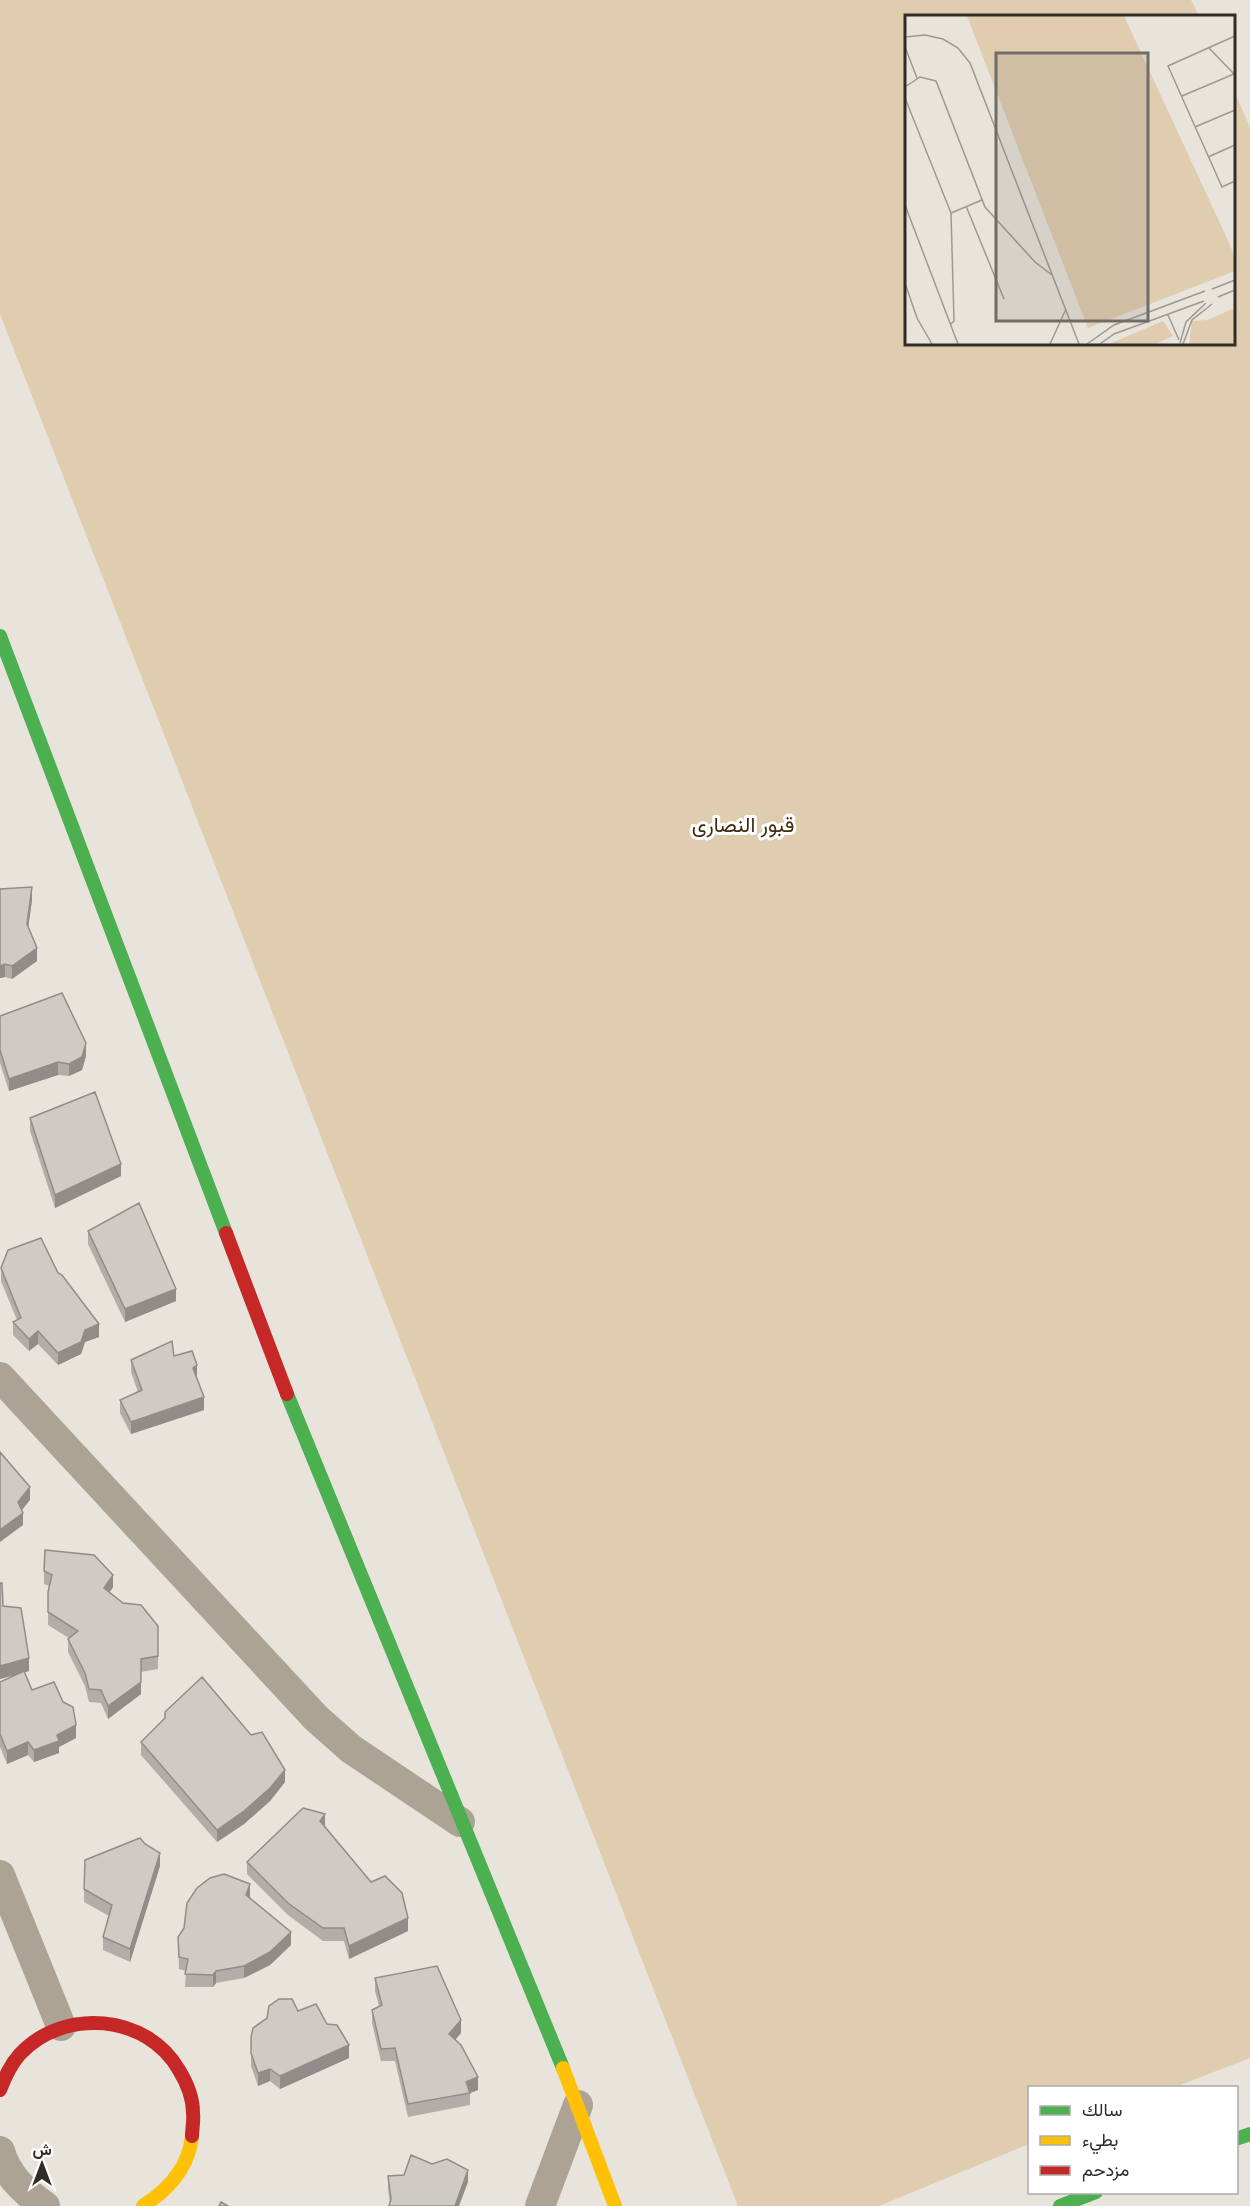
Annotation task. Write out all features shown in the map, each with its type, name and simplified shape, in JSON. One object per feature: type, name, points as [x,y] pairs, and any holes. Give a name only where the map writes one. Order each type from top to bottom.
[{"type":"street","points":[[0,636],[295,1416],[578,2105],[615,2206]]},
{"type":"street","points":[[0,1377],[316,1718],[351,1749],[460,1822]]},
{"type":"street","points":[[0,1875],[61,2026]]},
{"type":"street","points":[[0,2090],[10,2067],[32,2042],[61,2026],[99,2020],[137,2030],[169,2052],[189,2086],[195,2124],[186,2162],[164,2193],[143,2206]]},
{"type":"street","points":[[540,2206],[578,2105]]},
{"type":"street","points":[[0,2151],[3,2163],[22,2190],[45,2206]]},
{"type":"street","points":[[1060,2206],[1093,2194]]},
{"type":"green space","name":"قبور النصارى","points":[[0,0],[1191,0],[1198,15],[905,15],[905,345],[1235,345],[1235,93],[1250,127],[1250,2058],[1178,2086],[1028,2086],[1028,2144],[879,2206],[738,2206],[0,314]]},
{"type":"building","points":[[32,887],[27,924],[37,948],[12,966],[5,964],[0,966],[0,889]]},
{"type":"building","points":[[62,993],[86,1043],[82,1057],[69,1064],[58,1062],[9,1079],[0,1050],[0,1016]]},
{"type":"building","points":[[95,1092],[121,1164],[55,1195],[30,1118]]},
{"type":"building","points":[[139,1203],[176,1289],[125,1309],[88,1231]]},
{"type":"building","points":[[41,1238],[58,1273],[62,1275],[99,1324],[85,1330],[81,1342],[58,1353],[38,1331],[29,1339],[13,1322],[21,1318],[1,1268],[8,1250]]},
{"type":"building","points":[[172,1341],[174,1356],[192,1351],[197,1365],[193,1368],[204,1397],[131,1422],[120,1400],[142,1390],[131,1360]]},
{"type":"building","points":[[0,1452],[30,1487],[18,1502],[23,1513],[0,1530]]},
{"type":"building","points":[[45,1550],[94,1555],[113,1575],[104,1588],[123,1603],[141,1605],[158,1626],[158,1656],[141,1659],[141,1682],[108,1706],[101,1690],[89,1689],[85,1673],[68,1639],[78,1631],[48,1612],[48,1592],[52,1575],[44,1571]]},
{"type":"building","points":[[0,1583],[2,1583],[3,1606],[21,1608],[29,1658],[0,1666]]},
{"type":"building","points":[[24,1671],[32,1690],[54,1682],[63,1702],[73,1707],[76,1725],[57,1735],[59,1741],[34,1750],[28,1742],[7,1751],[0,1734],[0,1682]]},
{"type":"building","points":[[202,1677],[251,1735],[262,1732],[285,1770],[270,1788],[244,1811],[217,1830],[141,1742],[165,1718],[165,1712]]},
{"type":"building","points":[[303,1808],[325,1814],[320,1821],[371,1882],[385,1876],[402,1893],[408,1918],[349,1946],[344,1928],[323,1928],[288,1903],[247,1862]]},
{"type":"building","points":[[140,1838],[160,1853],[130,1949],[103,1937],[112,1905],[84,1889],[85,1860]]},
{"type":"building","points":[[224,1874],[250,1884],[246,1895],[291,1932],[270,1952],[244,1966],[216,1971],[213,1975],[185,1974],[188,1959],[179,1957],[178,1937],[184,1928],[187,1903],[197,1888],[210,1878]]},
{"type":"building","points":[[437,1966],[461,2020],[449,2034],[461,2045],[478,2077],[466,2082],[470,2093],[408,2104],[395,2048],[381,2049],[372,2010],[382,2005],[375,1978]]},
{"type":"building","points":[[279,1999],[292,1999],[298,2011],[316,2004],[327,2024],[337,2025],[349,2045],[280,2076],[270,2069],[258,2073],[251,2053],[253,2028],[267,2018],[269,2006]]},
{"type":"building","points":[[411,2155],[432,2164],[447,2159],[468,2170],[455,2206],[389,2206],[391,2199],[388,2176],[404,2175]]},
{"type":"traffic: fast","points":[[0,636],[226,1233]]},
{"type":"traffic: fast","points":[[287,1394],[563,2068]]},
{"type":"traffic: fast","points":[[1238,2138],[1250,2134]]},
{"type":"traffic: fast","points":[[1060,2206],[1091,2194]]},
{"type":"traffic: slow","points":[[563,2068],[615,2206]]},
{"type":"traffic: slow","points":[[143,2206],[161,2193],[176,2177],[187,2158],[192,2136]]},
{"type":"traffic: jam","points":[[226,1233],[287,1394]]},
{"type":"traffic: jam","points":[[0,2090],[16,2058],[38,2039],[59,2029],[81,2024],[104,2023],[126,2028],[147,2037],[165,2051],[179,2070],[192,2102],[192,2136]]}]
